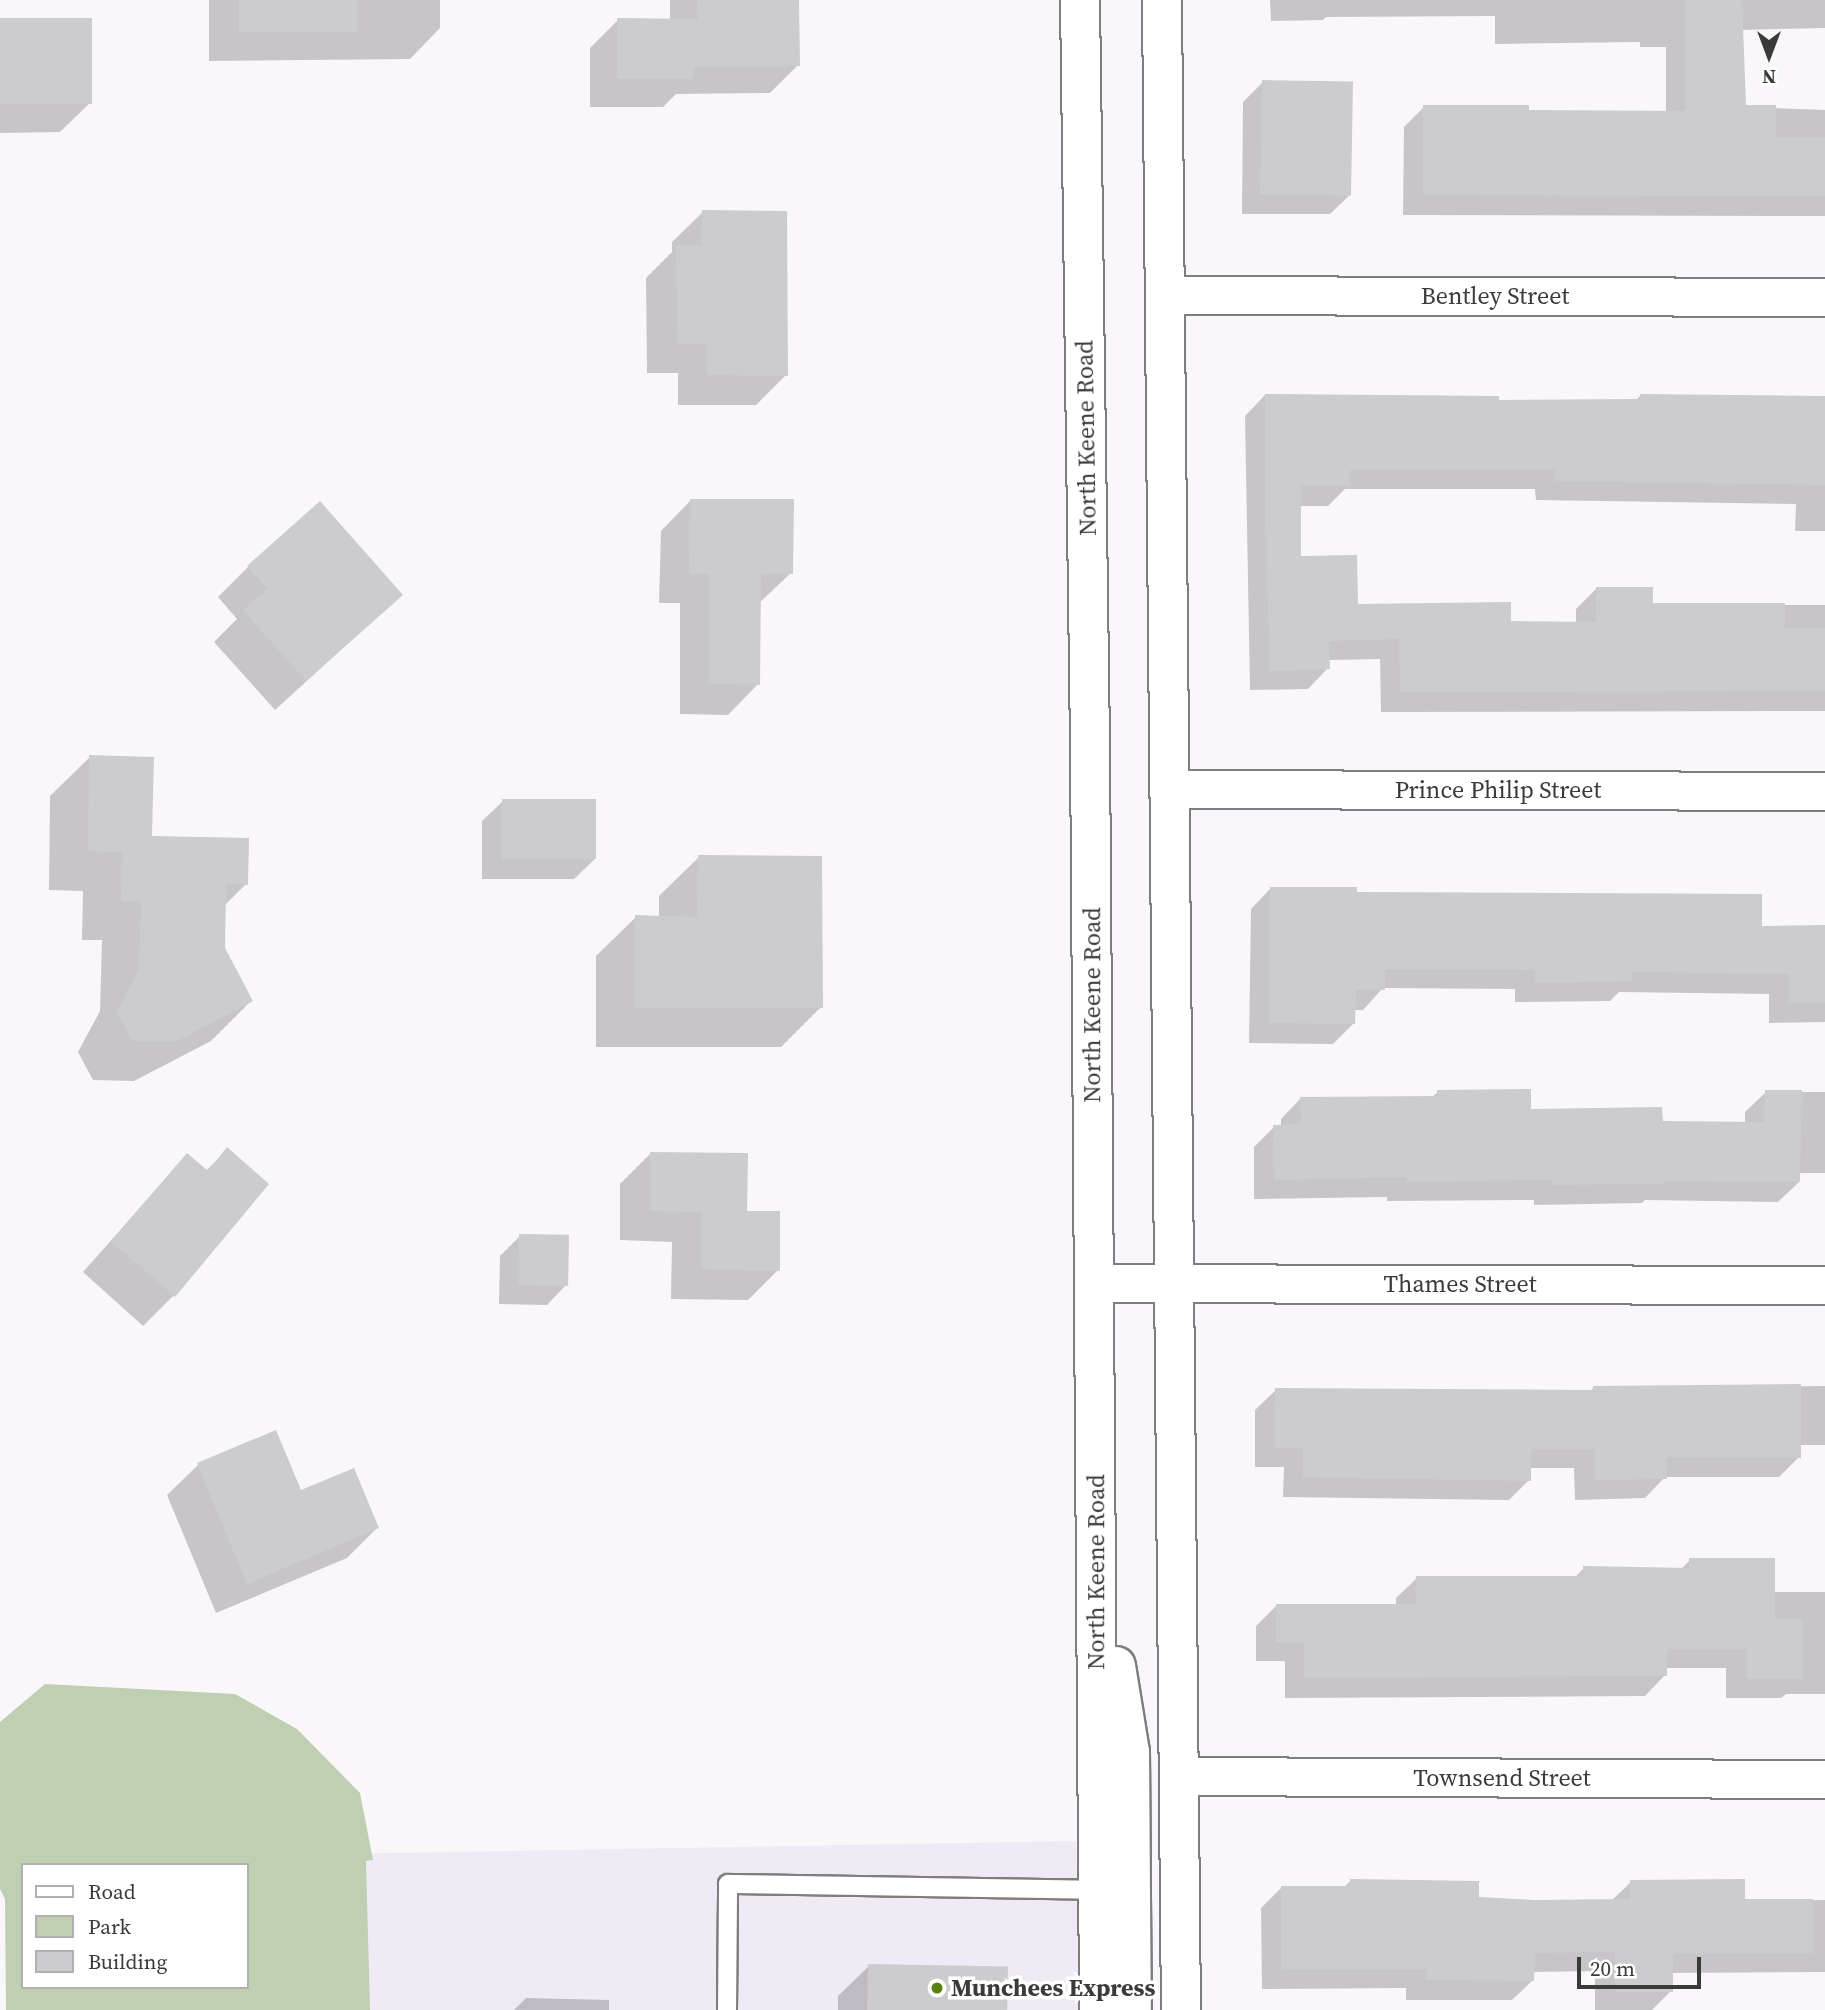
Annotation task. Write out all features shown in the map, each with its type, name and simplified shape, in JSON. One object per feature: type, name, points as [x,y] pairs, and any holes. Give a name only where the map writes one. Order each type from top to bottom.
[{"type":"main road","name":"North Keene Road","points":[[1080,0],[1099,2010]]},
{"type":"main road","points":[[1162,0],[1181,2010]]},
{"type":"main road","points":[[1096,1547],[1130,1752],[1132,2010]]},
{"type":"street","name":"Bentley Street","points":[[1165,295],[1825,297]]},
{"type":"street","name":"Prince Philip Street","points":[[1170,789],[1825,791]]},
{"type":"street","name":"Thames Street","points":[[1094,1283],[1825,1285]]},
{"type":"street","name":"Townsend Street","points":[[1179,1776],[1825,1779]]},
{"type":"lane","points":[[727,2010],[727,1884],[1098,1889]]},
{"type":"shaded area","points":[[1076,1841],[1079,2010],[369,2010],[366,1853]]},
{"type":"green space","points":[[45,1684],[235,1694],[297,1729],[360,1793],[373,1860],[366,1861],[370,2010],[6,2010],[5,1899],[0,1889],[0,1722]]},
{"type":"building","points":[[239,0],[358,0],[358,32],[239,32]]},
{"type":"building","points":[[697,0],[799,0],[800,66],[693,67],[693,79],[617,79],[617,18],[698,19]]},
{"type":"building","points":[[1685,0],[1742,0],[1746,105],[1776,105],[1776,137],[1825,137],[1825,196],[1423,195],[1423,105],[1529,105],[1529,110],[1686,111]]},
{"type":"building","points":[[0,18],[92,18],[92,104],[0,104]]},
{"type":"building","points":[[1262,80],[1353,82],[1351,196],[1260,194]]},
{"type":"building","points":[[702,210],[787,211],[788,376],[707,375],[707,344],[677,344],[676,246],[702,246]]},
{"type":"building","points":[[1265,394],[1499,396],[1499,400],[1640,399],[1640,394],[1825,396],[1825,485],[1555,481],[1555,470],[1350,470],[1350,486],[1301,486],[1301,556],[1357,555],[1358,604],[1511,602],[1511,621],[1596,622],[1596,587],[1653,587],[1653,603],[1785,603],[1785,628],[1825,628],[1825,691],[1400,692],[1399,639],[1329,641],[1330,669],[1270,671],[1265,517]]},
{"type":"building","points":[[690,499],[794,499],[793,574],[761,574],[760,685],[709,684],[709,574],[689,574]]},
{"type":"building","points":[[320,501],[403,595],[306,681],[243,610],[268,589],[247,566]]},
{"type":"building","points":[[89,755],[154,757],[152,836],[249,838],[248,885],[226,884],[225,948],[253,1001],[175,1042],[132,1041],[117,1011],[139,970],[141,901],[121,901],[122,852],[88,851]]},
{"type":"building","points":[[502,799],[596,799],[596,859],[502,859]]},
{"type":"building","points":[[698,855],[822,856],[823,1008],[635,1008],[635,915],[697,917]]},
{"type":"building","points":[[1270,887],[1357,887],[1357,892],[1762,894],[1762,926],[1825,925],[1825,1003],[1789,1003],[1789,974],[1632,972],[1632,981],[1535,983],[1535,970],[1385,969],[1385,990],[1356,990],[1355,1024],[1269,1023]]},
{"type":"building","points":[[1531,1089],[1531,1109],[1662,1107],[1663,1121],[1764,1122],[1765,1090],[1802,1090],[1800,1182],[1664,1181],[1664,1184],[1553,1185],[1553,1180],[1407,1182],[1407,1177],[1274,1180],[1273,1125],[1301,1124],[1300,1097],[1437,1096],[1437,1090]]},
{"type":"building","points":[[227,1147],[269,1184],[175,1297],[111,1241],[187,1153],[208,1171]]},
{"type":"building","points":[[650,1152],[748,1153],[747,1211],[780,1211],[780,1271],[701,1269],[702,1212],[650,1211]]},
{"type":"building","points":[[519,1234],[569,1235],[568,1286],[518,1285]]},
{"type":"building","points":[[1801,1384],[1801,1458],[1666,1457],[1667,1479],[1594,1480],[1594,1449],[1531,1449],[1531,1481],[1303,1477],[1303,1448],[1274,1448],[1275,1388],[1593,1390],[1593,1386]]},
{"type":"building","points":[[276,1430],[301,1490],[354,1468],[379,1528],[247,1584],[197,1463]]},
{"type":"building","points":[[1689,1558],[1775,1558],[1775,1619],[1803,1619],[1803,1679],[1746,1679],[1746,1649],[1667,1649],[1667,1676],[1304,1678],[1304,1642],[1276,1642],[1276,1604],[1416,1604],[1416,1576],[1583,1576],[1583,1566],[1689,1568]]},
{"type":"building","points":[[1350,1879],[1479,1881],[1479,1897],[1535,1900],[1630,1899],[1630,1880],[1745,1879],[1745,1899],[1813,1899],[1813,1953],[1673,1954],[1673,1992],[1615,1992],[1615,1952],[1535,1953],[1534,1981],[1426,1980],[1426,1969],[1281,1970],[1281,1886],[1350,1886]]},
{"type":"building","name":"Munchees Express","points":[[868,1964],[1008,1966],[1007,2010],[867,2010]]},
{"type":"place","name":"Munchees Express","points":[[937,1988]]}]
